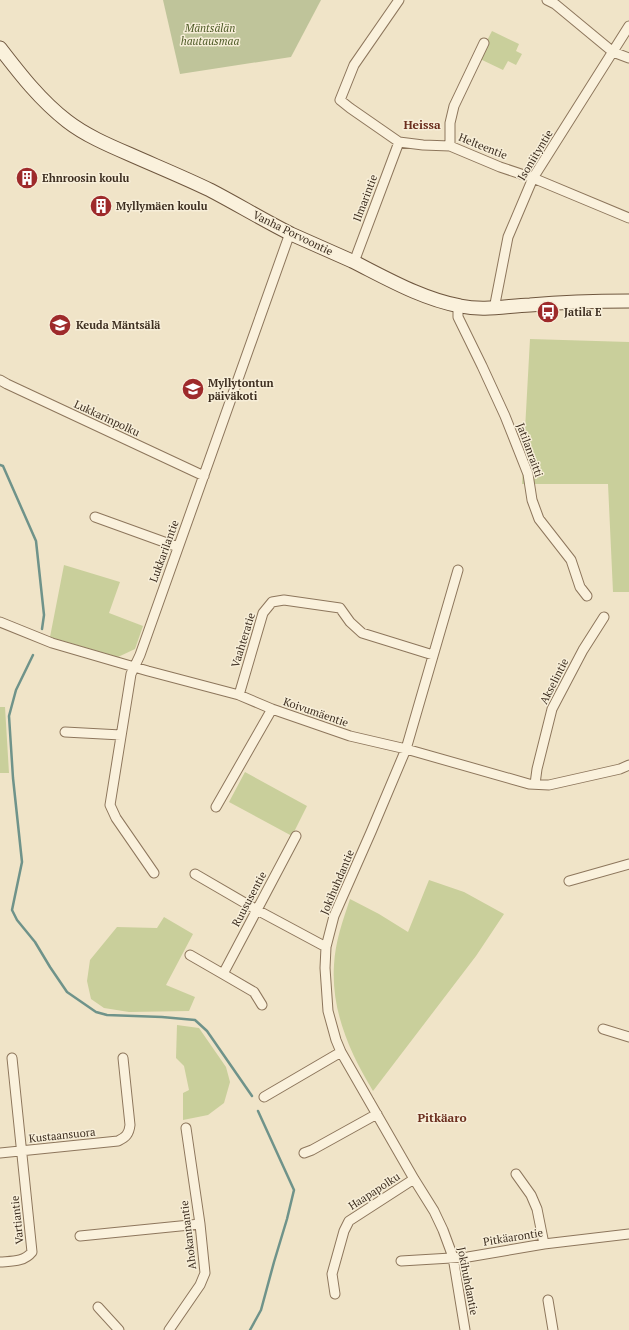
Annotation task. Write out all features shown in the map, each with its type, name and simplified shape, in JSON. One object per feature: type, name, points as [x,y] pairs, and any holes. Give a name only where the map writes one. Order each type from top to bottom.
[{"type":"main road","name":"Vanha Porvoontie","points":[[0,48],[40,96],[66,120],[106,144],[210,190],[290,233],[354,262],[375,274],[433,299],[458,306],[494,309],[528,305],[629,301]]},
{"type":"street","name":"Helteentie","points":[[399,0],[354,65],[340,100],[399,142],[450,146],[500,167],[533,178],[629,218]]},
{"type":"street","points":[[547,0],[555,4],[613,52],[629,58]]},
{"type":"street","name":"Isoniityntie","points":[[494,309],[508,237],[533,178],[629,26]]},
{"type":"street","points":[[450,146],[450,123],[454,106],[484,43]]},
{"type":"street","name":"Ilmarintie","points":[[354,262],[399,142]]},
{"type":"street","name":"Lukkarilantie","points":[[154,873],[116,818],[110,805],[131,674],[140,655],[290,233]]},
{"type":"street","name":"Jatilanraitti","points":[[458,306],[458,317],[502,409],[528,474],[532,500],[539,519],[571,560],[580,587],[587,596]]},
{"type":"street","name":"Lukkarinpolku","points":[[0,380],[204,476]]},
{"type":"street","points":[[95,517],[178,547]]},
{"type":"street","name":"Jokihuhdantie","points":[[458,570],[432,655],[406,749],[334,916],[326,947],[325,968],[328,1011],[336,1040],[341,1052],[434,1211],[443,1230],[453,1257],[465,1330]]},
{"type":"street","name":"Vaahteratie","points":[[239,695],[263,613],[272,602],[284,600],[340,608],[350,622],[362,633],[432,655]]},
{"type":"street","name":"Akselintie","points":[[535,784],[536,770],[552,709],[583,650],[604,617]]},
{"type":"street","name":"Koivumäentie","points":[[0,622],[52,643],[239,695],[272,709],[350,736],[406,749],[529,784],[549,784],[620,769],[629,765]]},
{"type":"street","points":[[216,807],[272,709]]},
{"type":"street","points":[[65,732],[121,735]]},
{"type":"street","name":"Ruususentie","points":[[223,974],[296,836]]},
{"type":"street","points":[[569,881],[629,864]]},
{"type":"street","points":[[195,874],[257,910],[326,947]]},
{"type":"street","points":[[190,955],[254,992],[262,1005]]},
{"type":"street","points":[[603,1029],[629,1037]]},
{"type":"street","points":[[264,1096],[341,1052]]},
{"type":"street","points":[[12,1058],[22,1151]]},
{"type":"street","name":"Kustaansuora","points":[[0,1153],[118,1141],[125,1138],[130,1132],[130,1125],[123,1058]]},
{"type":"street","points":[[304,1153],[377,1114]]},
{"type":"street","name":"Ahokannantie","points":[[169,1330],[200,1286],[205,1273],[200,1224],[186,1128]]},
{"type":"street","name":"Vartiantie","points":[[0,1262],[21,1260],[28,1257],[32,1252],[22,1151]]},
{"type":"street","points":[[516,1174],[531,1195],[537,1209],[544,1244]]},
{"type":"street","name":"Haapapolku","points":[[335,1294],[332,1274],[344,1231],[349,1221],[414,1179]]},
{"type":"street","points":[[80,1236],[200,1224]]},
{"type":"street","name":"Pitkäarontie","points":[[401,1261],[468,1257],[544,1244],[629,1234]]},
{"type":"street","points":[[548,1300],[553,1330]]},
{"type":"street","points":[[98,1307],[119,1330]]},
{"type":"green space","name":"Mäntsälän hautausmaa","points":[[163,0],[321,0],[291,57],[180,74]]},
{"type":"green space","points":[[492,31],[519,44],[516,51],[522,54],[516,65],[508,61],[503,70],[478,58]]},
{"type":"green space","points":[[530,339],[629,342],[629,592],[613,592],[608,484],[522,484]]},
{"type":"green space","points":[[64,565],[120,582],[109,613],[143,626],[135,649],[118,657],[50,637]]},
{"type":"green space","points":[[0,707],[5,707],[9,773],[0,773]]},
{"type":"green space","points":[[245,772],[307,806],[292,836],[229,802]]},
{"type":"green space","points":[[429,880],[464,892],[504,914],[476,956],[373,1091],[350,1047],[339,1015],[334,982],[334,965],[340,931],[350,899],[379,914],[408,932]]},
{"type":"green space","points":[[164,917],[193,934],[166,985],[195,997],[189,1011],[129,1012],[104,1008],[91,999],[87,981],[90,960],[117,927],[157,928]]},
{"type":"green space","points":[[177,1025],[199,1028],[226,1067],[230,1082],[224,1103],[208,1115],[183,1120],[183,1093],[189,1090],[184,1066],[176,1058]]},
{"type":"waterway","points":[[0,465],[3,466],[36,541],[44,615],[42,629]]},
{"type":"waterway","points":[[33,655],[16,690],[9,716],[13,778],[22,862],[12,910],[17,920],[35,942],[67,992],[96,1012],[107,1015],[195,1020],[207,1031],[252,1096]]},
{"type":"waterway","points":[[250,1330],[261,1310],[294,1190],[258,1111]]},
{"type":"place","name":"Ehnroosin koulu","points":[[27,178]]},
{"type":"place","name":"Myllymäen koulu","points":[[101,206]]},
{"type":"place","name":"Jatila E","points":[[548,312]]},
{"type":"place","name":"Keuda Mäntsälä","points":[[60,325]]},
{"type":"place","name":"Myllytontun päiväkoti","points":[[193,389]]},
{"type":"district","name":"Heissa","points":[[422,124]]},
{"type":"district","name":"Pitkäaro","points":[[442,1117]]}]
